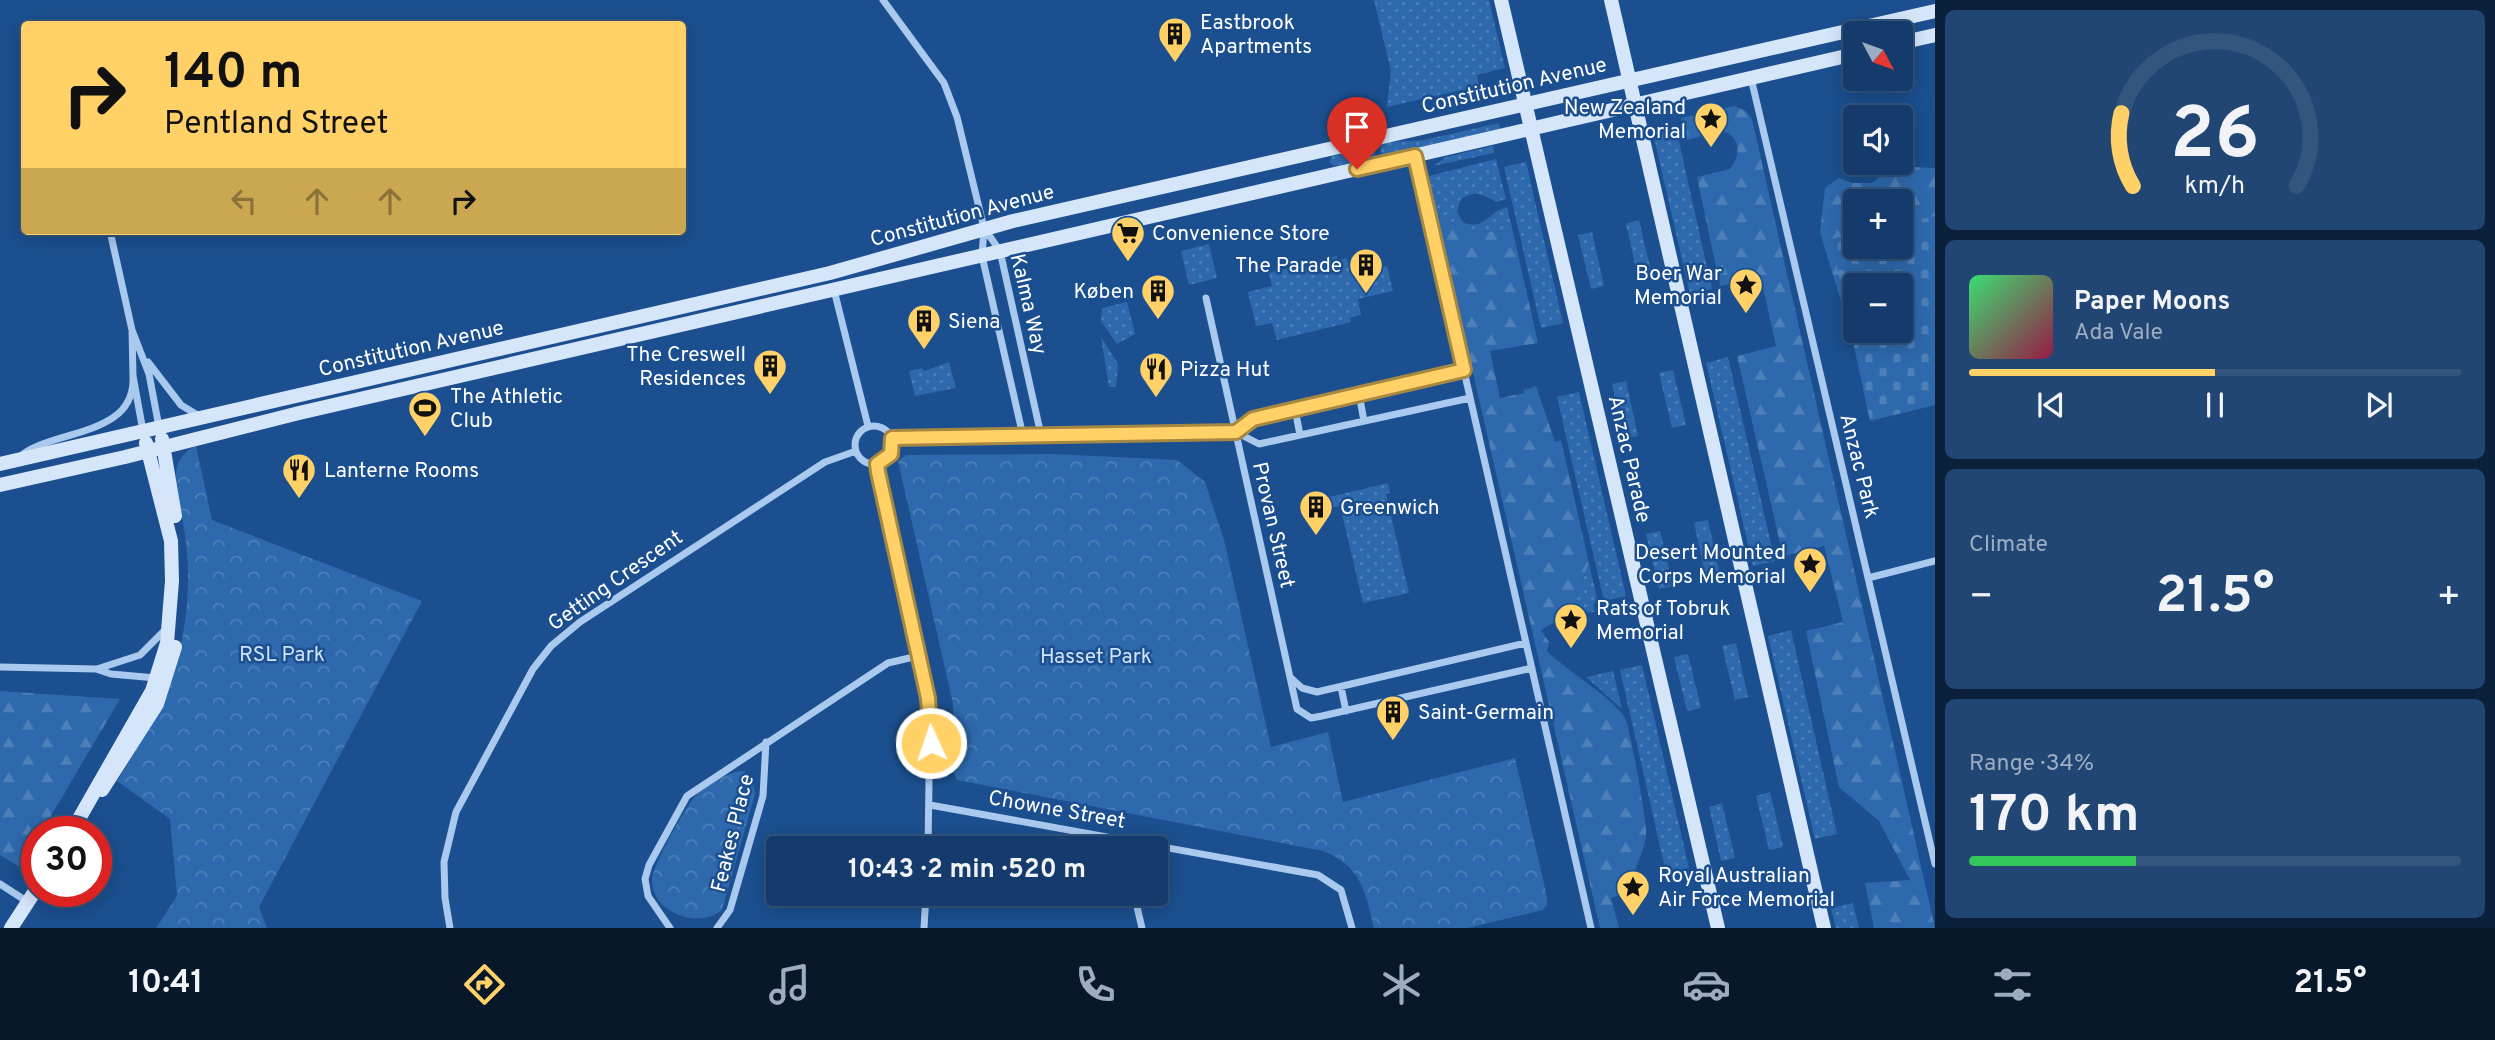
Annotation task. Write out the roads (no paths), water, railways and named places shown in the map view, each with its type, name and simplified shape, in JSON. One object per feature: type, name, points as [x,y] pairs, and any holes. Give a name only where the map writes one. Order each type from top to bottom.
[{"type":"street","points":[[883,0],[944,83],[957,117],[984,228]]},
{"type":"street","name":"Anzac Parade","points":[[1501,0],[1718,928]]},
{"type":"street","points":[[1611,0],[1824,928]]},
{"type":"street","name":"Constitution Avenue","points":[[7,463],[830,274],[984,228],[1935,11]]},
{"type":"street","points":[[1913,40],[1935,35]]},
{"type":"street","name":"Constitution Avenue","points":[[0,485],[442,380],[1843,57]]},
{"type":"street","name":"Anzac Park","points":[[1751,78],[1935,864]]},
{"type":"street","points":[[1415,156],[1591,927],[1581,928]]},
{"type":"street","name":"Kalma Way","points":[[984,228],[1000,251],[1041,436]]},
{"type":"street","name":"Kalma Way","points":[[984,228],[982,256],[1023,436]]},
{"type":"street","points":[[82,816],[162,678],[178,629],[181,569],[160,428],[142,353],[132,330],[111,235]]},
{"type":"street","points":[[834,290],[868,426]]},
{"type":"street","name":"Provan Street","points":[[1206,298],[1297,709],[1311,718],[1532,668]]},
{"type":"street","points":[[7,463],[36,447],[97,427],[120,411],[131,394],[132,330]]},
{"type":"street","points":[[142,353],[187,411],[200,416],[220,416]]},
{"type":"street","points":[[438,363],[442,380]]},
{"type":"street","points":[[1236,432],[1253,419],[1464,370]]},
{"type":"street","points":[[133,376],[143,431],[171,541],[170,624],[162,678]]},
{"type":"street","points":[[1359,394],[1364,421]]},
{"type":"street","points":[[892,438],[1236,432],[1259,444],[1470,398]]},
{"type":"street","points":[[1295,409],[1300,435]]},
{"type":"street","points":[[868,426],[885,429],[892,438],[891,454],[877,464]]},
{"type":"street","points":[[868,426],[856,439],[856,451],[862,460],[877,464]]},
{"type":"street","name":"Getting Crescent","points":[[450,928],[444,869],[452,824],[523,685],[547,651],[580,622],[825,462],[856,451]]},
{"type":"street","points":[[877,464],[931,720],[929,836]]},
{"type":"street","points":[[1868,578],[1935,561]]},
{"type":"street","points":[[96,669],[140,655],[170,624]]},
{"type":"street","points":[[1290,677],[1308,692],[1340,687],[1526,643]]},
{"type":"street","name":"Feakes Place","points":[[670,928],[647,893],[645,879],[649,865],[689,793],[888,663],[918,656]]},
{"type":"street","points":[[0,667],[96,669],[111,674],[162,678]]},
{"type":"street","points":[[1340,687],[1346,711]]},
{"type":"street","name":"Feakes Place","points":[[717,928],[730,910],[763,796],[766,742]]},
{"type":"street","name":"Chowne Street","points":[[930,805],[1110,836]]},
{"type":"street","name":"Chowne Street","points":[[1168,847],[1318,875],[1340,890],[1352,928]]},
{"type":"street","points":[[0,884],[21,898]]},
{"type":"street","points":[[924,928],[925,906]]},
{"type":"street","points":[[1137,906],[1142,928]]},
{"type":"street","points":[[11,928],[25,907]]},
{"type":"place","name":"Eastbrook Apartments","points":[[1175,64]]},
{"type":"place","name":"New Zealand Memorial","points":[[1711,149]]},
{"type":"place","name":"Convenience Store","points":[[1128,263]]},
{"type":"place","name":"The Parade","points":[[1366,295]]},
{"type":"place","name":"Boer War Memorial","points":[[1746,315]]},
{"type":"place","name":"Køben","points":[[1158,321]]},
{"type":"place","name":"Siena","points":[[924,351]]},
{"type":"place","name":"The Creswell Residences","points":[[770,396]]},
{"type":"place","name":"Pizza Hut","points":[[1156,399]]},
{"type":"place","name":"The Athletic Club","points":[[425,438]]},
{"type":"place","name":"Lanterne Rooms","points":[[299,500]]},
{"type":"place","name":"Greenwich","points":[[1316,537]]},
{"type":"place","name":"Desert Mounted Corps Memorial","points":[[1810,594]]},
{"type":"place","name":"Rats of Tobruk Memorial","points":[[1571,650]]},
{"type":"place","name":"Saint-Germain","points":[[1393,742]]},
{"type":"place","name":"Royal Australian Air Force Memorial","points":[[1633,917]]},
{"type":"park label","name":"RSL Park","points":[[282,654]]},
{"type":"park label","name":"Hasset Park","points":[[1096,656]]}]
